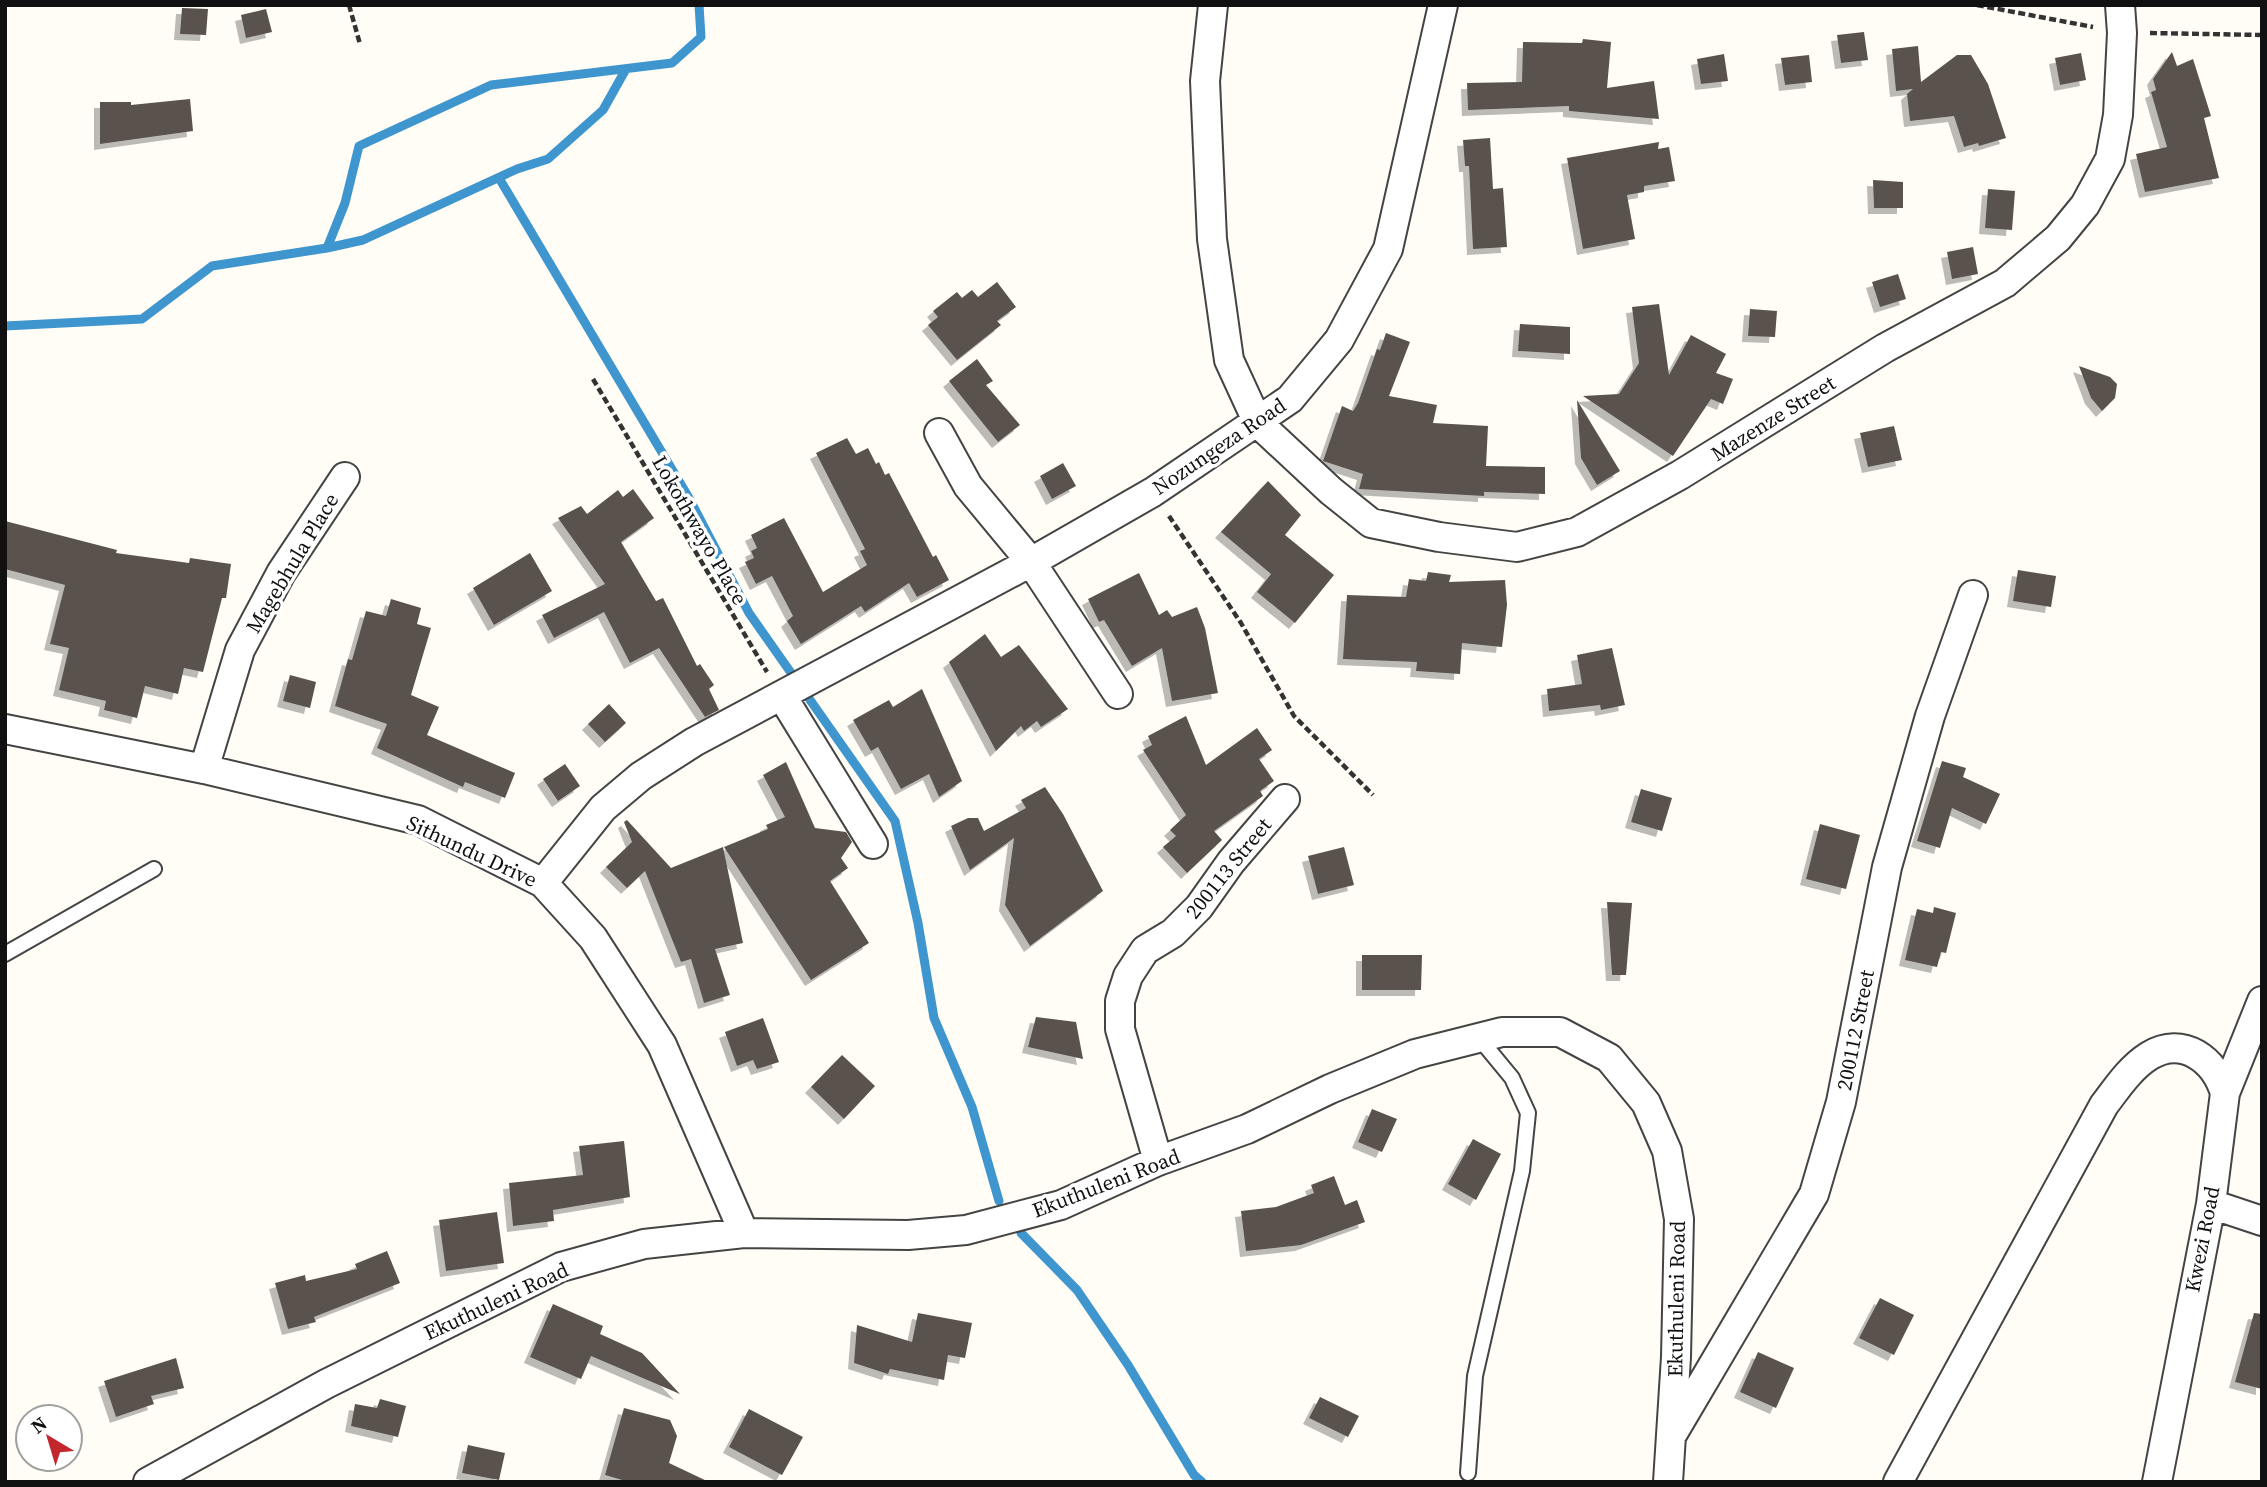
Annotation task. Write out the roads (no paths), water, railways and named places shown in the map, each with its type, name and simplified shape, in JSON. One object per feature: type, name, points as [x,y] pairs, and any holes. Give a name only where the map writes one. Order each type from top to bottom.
[{"type":"street","points":[[1213,5],[1205,81],[1212,239],[1228,360],[1258,423]]},
{"type":"street","name":"Nozungeza Road","points":[[543,883],[603,808],[641,776],[694,742],[1031,562],[1153,492],[1290,399],[1339,340],[1388,249],[1443,5]]},
{"type":"street","name":"Mazenze Street","points":[[1258,423],[1331,491],[1371,523],[1439,537],[1517,547],[1577,532],[1680,475],[1885,348],[2005,284],[2058,238],[2085,205],[2110,159],[2118,116],[2122,33],[2120,5]]},
{"type":"street","points":[[939,433],[968,486],[1031,562],[1118,694]]},
{"type":"street","name":"Magebhula Place","points":[[204,769],[240,650],[281,573],[345,477]]},
{"type":"street","name":"200112 Street","points":[[1670,1438],[1814,1194],[1841,1102],[1887,867],[1930,716],[1973,595]]},
{"type":"street","points":[[782,696],[873,844]]},
{"type":"street","name":"Sithundu Drive","points":[[5,729],[204,769],[418,820],[543,883],[593,938],[662,1045],[744,1233]]},
{"type":"street","name":"200113 Street","points":[[1158,1161],[1120,1030],[1120,1001],[1128,976],[1145,950],[1172,933],[1199,907],[1231,862],[1285,799]]},
{"type":"street","name":"Kwezi Road","points":[[2157,1482],[2211,1204],[2225,1093],[2262,1001]]},
{"type":"street","name":"Ekuthuleni Road","points":[[148,1482],[326,1384],[561,1266],[644,1244],[744,1233],[908,1235],[965,1230],[1061,1205],[1158,1161],[1247,1129],[1330,1089],[1415,1054],[1502,1032],[1560,1032],[1609,1058],[1646,1103],[1667,1152],[1679,1219],[1676,1357],[1668,1482]]},
{"type":"street","points":[[1898,1482],[2104,1105],[2129,1072],[2151,1055],[2173,1049],[2191,1051],[2208,1060],[2220,1075],[2225,1093]]},
{"type":"street","points":[[2211,1204],[2262,1221]]},
{"type":"lane","points":[[5,954],[154,869]]},
{"type":"lane","points":[[1468,1473],[1475,1377],[1522,1171],[1528,1113],[1512,1078],[1479,1038]]},
{"type":"waterway","points":[[5,326],[142,319],[212,266],[327,248],[345,203],[359,146],[491,85],[672,63],[701,37],[699,5]]},
{"type":"waterway","points":[[327,248],[363,240],[517,169],[548,159],[603,110],[626,69]]},
{"type":"waterway","points":[[499,178],[689,498],[749,613],[895,821],[918,923],[934,1018],[972,1107],[999,1201]]},
{"type":"waterway","points":[[1021,1233],[1077,1290],[1128,1365],[1194,1475],[1202,1482]]}]
